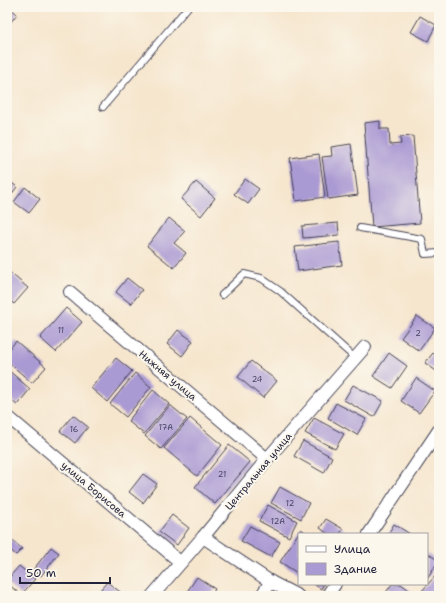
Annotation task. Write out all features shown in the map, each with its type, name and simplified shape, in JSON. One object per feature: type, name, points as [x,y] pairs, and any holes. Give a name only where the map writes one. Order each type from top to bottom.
[{"type":"street","name":"Нижняя улица","points":[[70,292],[267,459]]},
{"type":"street","name":"Центральная улица","points":[[152,596],[267,459],[365,347]]},
{"type":"street","name":"улица Борисова","points":[[7,416],[180,562]]},
{"type":"street","points":[[370,533],[439,430]]},
{"type":"street","points":[[203,537],[270,582],[298,596]]},
{"type":"street","points":[[261,596],[270,582]]},
{"type":"street","points":[[327,596],[334,585]]},
{"type":"lane","points":[[103,107],[188,7]]},
{"type":"lane","points":[[360,228],[422,239],[425,254],[439,253]]},
{"type":"lane","points":[[222,295],[244,274],[261,278],[280,291],[355,358]]},
{"type":"building","points":[[7,7],[17,14],[7,27]]},
{"type":"building","points":[[420,16],[436,25],[428,41],[411,32]]},
{"type":"building","points":[[380,121],[380,129],[389,129],[390,145],[401,144],[400,137],[413,136],[420,223],[372,227],[364,123]]},
{"type":"building","points":[[351,144],[358,195],[328,199],[322,157],[332,156],[331,147]]},
{"type":"building","points":[[319,154],[325,197],[296,201],[290,158]]},
{"type":"building","points":[[7,179],[17,187],[7,200]]},
{"type":"building","points":[[245,179],[259,189],[248,204],[234,194]]},
{"type":"building","points":[[196,182],[215,198],[201,216],[181,199]]},
{"type":"building","points":[[25,187],[40,199],[29,213],[14,202]]},
{"type":"building","points":[[169,218],[185,231],[174,243],[186,253],[174,268],[147,246]]},
{"type":"building","points":[[338,223],[339,235],[303,238],[302,226]]},
{"type":"building","points":[[339,242],[342,265],[298,271],[295,247]]},
{"type":"building","points":[[7,270],[28,288],[14,304],[7,298]]},
{"type":"building","points":[[127,278],[142,290],[131,304],[116,292]]},
{"type":"building","points":[[66,308],[82,322],[56,352],[40,338]]},
{"type":"building","points":[[417,316],[435,328],[419,351],[401,338]]},
{"type":"building","points":[[178,330],[193,341],[182,356],[167,344]]},
{"type":"building","points":[[16,341],[46,367],[32,383],[7,361],[7,352]]},
{"type":"building","points":[[389,353],[407,366],[392,388],[373,376]]},
{"type":"building","points":[[433,353],[439,358],[439,373],[425,363]]},
{"type":"building","points":[[116,358],[132,371],[107,402],[91,388]]},
{"type":"building","points":[[251,361],[277,381],[263,398],[238,377]]},
{"type":"building","points":[[7,369],[30,389],[17,405],[7,397]]},
{"type":"building","points":[[135,373],[151,387],[126,417],[110,404]]},
{"type":"building","points":[[416,378],[435,391],[419,413],[401,401]]},
{"type":"building","points":[[353,385],[383,401],[374,417],[344,400]]},
{"type":"building","points":[[153,390],[169,404],[144,434],[128,421]]},
{"type":"building","points":[[336,403],[366,419],[357,435],[328,418]]},
{"type":"building","points":[[170,405],[187,419],[161,449],[145,436]]},
{"type":"building","points":[[73,415],[88,427],[75,443],[60,431]]},
{"type":"building","points":[[190,418],[222,445],[197,476],[164,448]]},
{"type":"building","points":[[314,418],[344,434],[335,449],[305,433]]},
{"type":"building","points":[[303,441],[332,457],[324,473],[294,456]]},
{"type":"building","points":[[229,445],[250,462],[215,504],[195,487]]},
{"type":"building","points":[[143,474],[157,484],[143,503],[129,492]]},
{"type":"building","points":[[280,487],[309,503],[301,519],[271,503]]},
{"type":"building","points":[[268,505],[297,521],[289,537],[259,521]]},
{"type":"building","points":[[172,515],[189,528],[177,545],[159,532]]},
{"type":"building","points":[[326,519],[343,529],[341,533],[327,533],[320,528]]},
{"type":"building","points":[[394,524],[408,533],[389,533]]},
{"type":"building","points":[[250,526],[280,542],[271,557],[241,541]]},
{"type":"building","points":[[301,529],[307,533],[298,533]]},
{"type":"building","points":[[298,534],[298,573],[280,562]]},
{"type":"building","points":[[12,540],[22,549],[16,555],[7,547]]},
{"type":"building","points":[[51,547],[59,553],[41,576],[33,570]]},
{"type":"building","points":[[428,554],[439,561],[428,578]]},
{"type":"building","points":[[19,566],[35,579],[21,595],[7,583],[7,580]]},
{"type":"building","points":[[436,575],[439,578],[439,596],[425,596],[421,592]]},
{"type":"building","points":[[197,577],[215,589],[211,596],[184,596]]},
{"type":"building","points":[[107,582],[123,594],[121,596],[95,596]]},
{"type":"building","points":[[315,585],[323,585],[321,589]]},
{"type":"building","points":[[391,585],[402,585],[416,595],[385,596],[384,595]]}]
